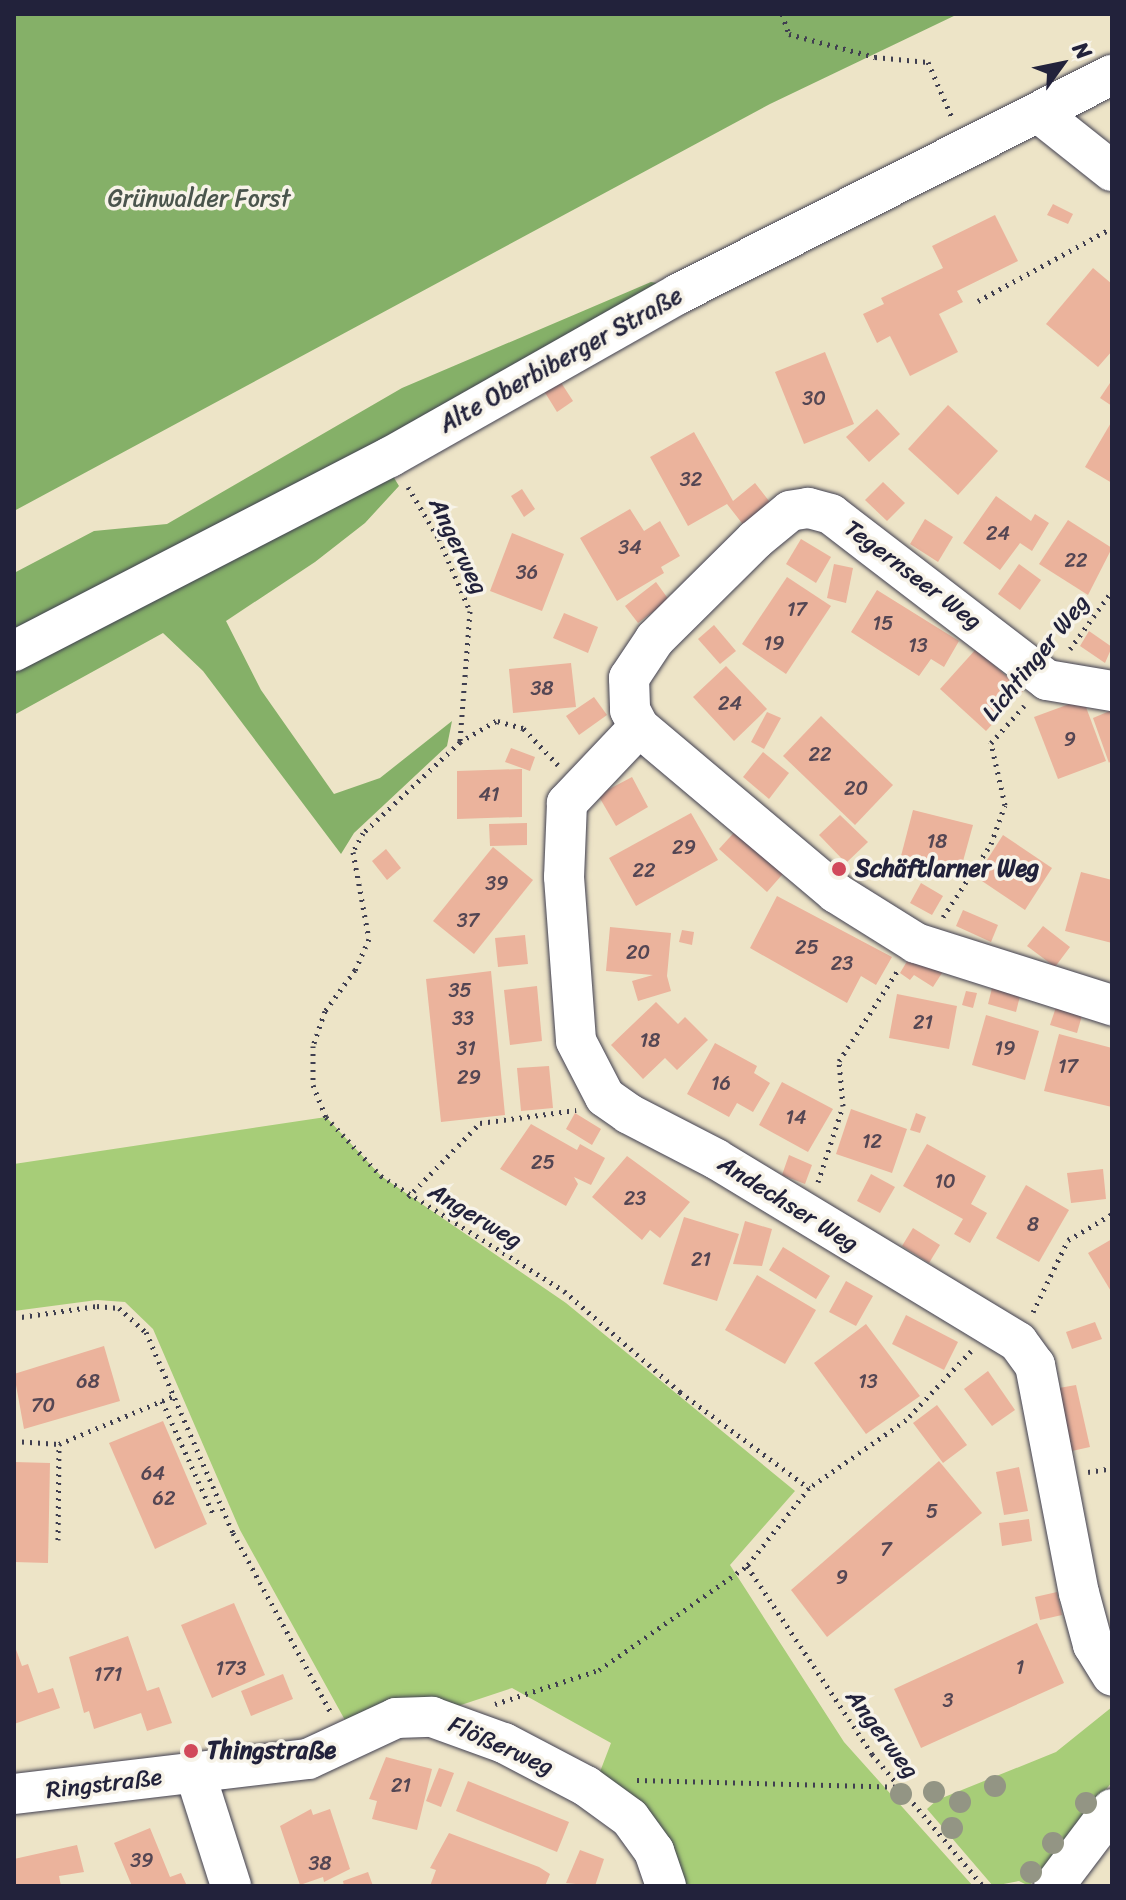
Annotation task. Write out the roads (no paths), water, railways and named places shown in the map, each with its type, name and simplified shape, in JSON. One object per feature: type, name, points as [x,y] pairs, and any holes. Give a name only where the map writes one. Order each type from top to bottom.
[{"type":"street","name":"Alte Oberbiberger Straße","points":[[14,651],[390,457],[678,294],[1112,75]]},
{"type":"street","points":[[1039,113],[1112,171]]},
{"type":"street","name":"Tegernseer Weg","points":[[639,727],[630,710],[629,678],[655,639],[755,540],[790,511],[808,508],[831,514],[1047,680],[1112,691]]},
{"type":"street","points":[[639,727],[836,893],[916,943],[1112,1005]]},
{"type":"street","name":"Andechser Weg","points":[[639,727],[567,803],[564,877],[576,1041],[605,1097],[1006,1334],[1035,1365],[1079,1593],[1093,1645],[1112,1676]]},
{"type":"street","name":"Flößerweg","points":[[195,1773],[308,1759],[396,1718],[432,1717],[462,1725],[586,1786],[630,1818],[654,1851],[666,1886]]},
{"type":"street","points":[[195,1773],[231,1886]]},
{"type":"street","name":"Ringstraße","points":[[14,1794],[195,1773]]},
{"type":"street","points":[[1054,1886],[1085,1852],[1112,1809]]},
{"type":"place","name":"Schäftlarner Weg","points":[[839,869]]},
{"type":"place","name":"Thingstraße","points":[[191,1751]]},
{"type":"park label","name":"Grünwalder Forst","points":[[199,199]]}]
